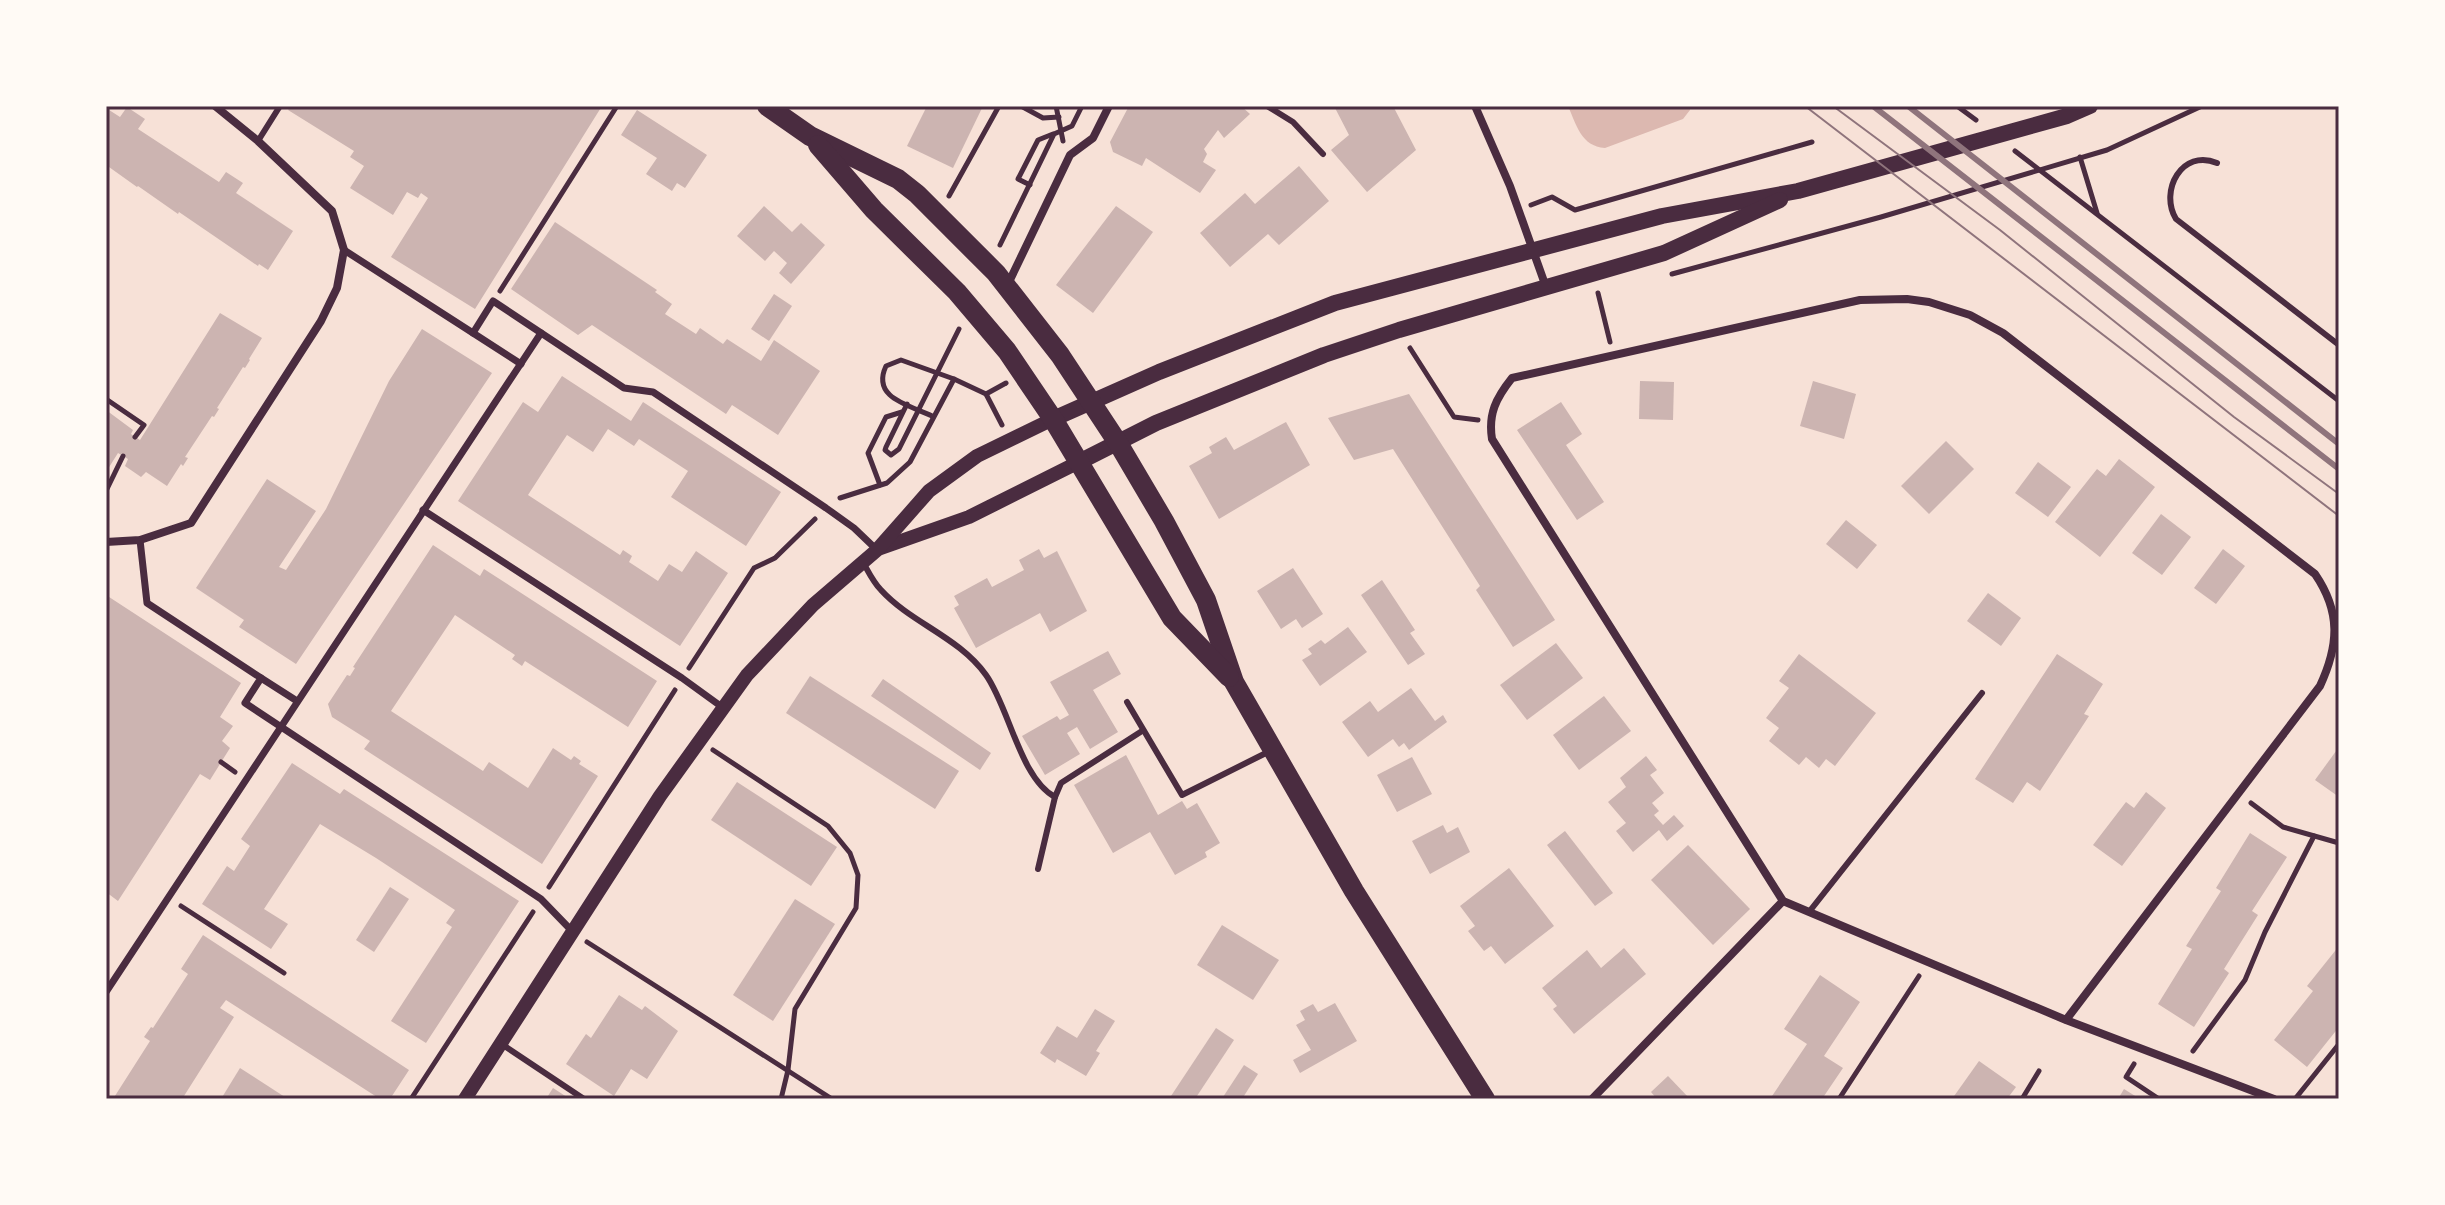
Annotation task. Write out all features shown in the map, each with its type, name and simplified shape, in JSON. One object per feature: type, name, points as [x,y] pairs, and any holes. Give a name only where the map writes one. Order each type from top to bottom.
[{"type":"main road","points":[[767,106],[810,136],[898,179],[937,213],[1007,287],[1093,402],[1164,521],[1206,600],[1234,682],[1362,904],[1485,1099]]},
{"type":"main road","points":[[1053,419],[1187,360],[1335,303],[1683,210],[1798,191],[2067,116],[2090,106]]},
{"type":"main road","points":[[810,136],[874,210],[991,330],[1053,419],[1172,618],[1234,682]]},
{"type":"main road","points":[[1079,462],[1156,423],[1324,355],[1664,253],[1798,191]]},
{"type":"street","points":[[106,542],[140,540],[191,523],[321,321],[337,288],[344,250],[332,211],[258,141],[215,106]]},
{"type":"street","points":[[1007,287],[1070,155],[1093,138],[1109,106]]},
{"type":"street","points":[[1475,106],[1518,209],[1546,287]]},
{"type":"street","points":[[344,250],[521,364]]},
{"type":"street","points":[[484,295],[624,388],[653,392],[826,508],[877,550]]},
{"type":"street","points":[[2066,1020],[2320,686],[2334,645],[2336,617],[2324,587],[2302,562],[2003,333],[1970,315],[1929,302],[1885,299],[1844,302],[1512,378],[1500,393],[1489,422],[1492,439],[1503,461],[1783,901],[2066,1020],[2274,1099]]},
{"type":"street","points":[[473,333],[493,301]]},
{"type":"street","points":[[106,992],[541,333]]},
{"type":"street","points":[[465,1099],[698,741],[722,707],[782,636],[877,550],[929,491],[977,456],[1053,419]]},
{"type":"street","points":[[877,550],[969,517],[1079,462]]},
{"type":"street","points":[[423,510],[722,707]]},
{"type":"street","points":[[140,540],[147,603],[297,701]]},
{"type":"street","points":[[261,678],[245,703],[541,899],[572,932]]},
{"type":"street","points":[[1592,1099],[1783,901]]},
{"type":"lane","points":[[258,141],[280,106]]},
{"type":"lane","points":[[1267,106],[1293,122],[1323,154]]},
{"type":"lane","points":[[2217,163],[2209,159],[2193,161],[2175,178],[2169,200],[2176,219],[2339,345]]},
{"type":"lane","points":[[862,562],[879,589],[946,638],[986,675],[1005,711],[1013,737],[1041,785],[1055,797]]},
{"type":"lane","points":[[1809,912],[1982,693]]},
{"type":"lane","points":[[1127,702],[1182,795],[1273,749]]},
{"type":"lane","points":[[1038,869],[1055,797],[1066,778],[1142,731]]},
{"type":"lane","points":[[500,1043],[584,1099]]},
{"type":"path","points":[[493,301],[617,106]]},
{"type":"path","points":[[962,176],[999,106]]},
{"type":"path","points":[[1021,106],[1043,118],[1059,117]]},
{"type":"path","points":[[1056,106],[1070,155]]},
{"type":"path","points":[[1658,278],[1881,217],[2080,157],[2140,136],[2202,106]]},
{"type":"path","points":[[1045,158],[1031,186],[1018,179],[1038,140],[1054,134]]},
{"type":"path","points":[[1518,209],[1552,197],[1575,210],[1812,142]]},
{"type":"path","points":[[2080,157],[2097,213]]},
{"type":"path","points":[[2071,194],[2339,401]]},
{"type":"path","points":[[1607,330],[1598,294],[1613,290]]},
{"type":"path","points":[[1417,358],[1454,417],[1489,422]]},
{"type":"path","points":[[932,416],[889,395],[882,388],[881,378],[886,366],[901,360],[986,394],[1010,440]]},
{"type":"path","points":[[682,678],[754,568],[775,558],[835,499],[887,483],[910,462],[954,379]]},
{"type":"path","points":[[986,394],[1008,382]]},
{"type":"path","points":[[106,399],[144,425],[135,437]]},
{"type":"path","points":[[880,485],[868,453],[886,417],[922,405],[897,452],[891,455],[885,450],[895,426],[907,404]]},
{"type":"path","points":[[106,491],[123,456]]},
{"type":"path","points":[[698,741],[828,826],[850,853],[858,875],[856,908],[795,1009],[788,1070],[781,1099]]},
{"type":"path","points":[[2238,793],[2283,827],[2339,843]]},
{"type":"path","points":[[2183,1065],[2245,980],[2265,932],[2314,836]]},
{"type":"path","points":[[168,898],[284,973]]},
{"type":"path","points":[[572,932],[832,1099]]},
{"type":"path","points":[[1839,1099],[1928,962]]},
{"type":"path","points":[[2295,1099],[2339,1044]]},
{"type":"path","points":[[2142,1049],[2126,1077],[2159,1099]]},
{"type":"path","points":[[2022,1099],[2039,1071]]},
{"type":"shaded area","points":[[1568,106],[1690,106],[1690,110],[1683,119],[1605,148],[1585,139]]},
{"type":"building","points":[[291,106],[602,106],[475,309],[391,257],[428,198],[421,193],[418,198],[407,192],[393,215],[350,188],[364,166],[350,157],[354,151],[288,110]]},
{"type":"building","points":[[927,106],[983,106],[953,168],[907,146]]},
{"type":"building","points":[[1129,106],[1241,106],[1250,114],[1224,138],[1218,130],[1204,149],[1207,154],[1203,162],[1216,170],[1200,193],[1146,158],[1142,166],[1113,152],[1110,142]]},
{"type":"building","points":[[1334,106],[1393,106],[1416,150],[1367,192],[1331,150],[1349,135]]},
{"type":"building","points":[[127,107],[145,119],[138,129],[219,182],[226,172],[243,183],[236,193],[293,231],[268,270],[106,167],[106,108],[120,117]]},
{"type":"building","points":[[637,110],[707,155],[685,188],[677,183],[672,191],[646,174],[657,158],[621,135]]},
{"type":"building","points":[[1299,166],[1329,201],[1279,245],[1268,234],[1230,267],[1200,233],[1245,193],[1255,204]]},
{"type":"building","points":[[764,206],[792,232],[801,223],[825,245],[791,284],[779,273],[787,263],[774,251],[765,261],[737,236]]},
{"type":"building","points":[[1116,206],[1153,232],[1093,313],[1056,285]]},
{"type":"building","points":[[555,222],[657,290],[655,292],[672,304],[665,314],[696,334],[700,328],[723,344],[727,339],[761,361],[774,340],[820,371],[778,435],[732,405],[726,414],[592,325],[578,335],[511,289]]},
{"type":"building","points":[[774,294],[792,306],[769,341],[751,329]]},
{"type":"building","points":[[220,313],[262,338],[214,417],[185,457],[188,458],[183,466],[181,464],[167,486],[146,472],[141,477],[125,466],[128,459],[118,453],[106,472],[106,410],[133,430],[131,434],[140,440]]},
{"type":"building","points":[[422,329],[492,373],[296,664],[239,627],[244,620],[196,588],[267,479],[316,511],[279,567],[286,570],[326,509],[389,381]]},
{"type":"building","points":[[562,376],[631,421],[643,402],[781,492],[746,546],[671,497],[688,471],[639,439],[634,446],[608,429],[593,452],[567,435],[561,444],[528,495],[620,555],[623,550],[632,556],[629,562],[658,581],[669,564],[682,572],[696,551],[728,573],[680,646],[458,501],[523,402],[538,412]]},
{"type":"building","points":[[1640,381],[1674,382],[1673,420],[1639,419]]},
{"type":"building","points":[[1813,381],[1856,394],[1844,439],[1800,426]]},
{"type":"building","points":[[1409,394],[1555,620],[1513,647],[1476,590],[1480,586],[1393,449],[1354,460],[1328,418]]},
{"type":"building","points":[[1561,402],[1582,434],[1566,445],[1604,502],[1577,520],[1517,430]]},
{"type":"building","points":[[1286,422],[1310,465],[1219,519],[1189,466],[1212,453],[1209,447],[1226,437],[1234,450]]},
{"type":"building","points":[[1946,441],[1974,469],[1929,514],[1901,486]]},
{"type":"building","points":[[2119,459],[2155,487],[2100,557],[2055,522],[2097,469],[2106,476]]},
{"type":"building","points":[[2038,462],[2071,487],[2048,517],[2015,493]]},
{"type":"building","points":[[2161,514],[2191,537],[2162,575],[2132,553]]},
{"type":"building","points":[[1846,520],[1877,545],[1857,569],[1826,544]]},
{"type":"building","points":[[433,545],[480,576],[484,569],[657,681],[628,727],[525,661],[522,666],[512,659],[515,655],[455,615],[391,711],[483,771],[489,762],[528,788],[553,748],[571,760],[574,756],[581,761],[579,764],[598,776],[542,864],[364,749],[370,741],[332,717],[328,704],[347,675],[350,676]]},
{"type":"building","points":[[1039,549],[1044,558],[1057,551],[1087,611],[1050,632],[1040,613],[976,648],[954,608],[959,605],[954,596],[987,578],[992,587],[1024,570],[1019,560]]},
{"type":"building","points":[[2223,549],[2245,566],[2216,604],[2194,588]]},
{"type":"building","points":[[1293,568],[1323,614],[1302,628],[1296,619],[1281,629],[1257,591]]},
{"type":"building","points":[[1382,580],[1415,630],[1410,633],[1425,654],[1408,665],[1361,595]]},
{"type":"building","points":[[1988,593],[2021,618],[2001,646],[1967,621]]},
{"type":"building","points":[[106,595],[241,683],[220,717],[233,726],[222,741],[230,748],[210,780],[200,774],[118,901],[106,892]]},
{"type":"building","points":[[1348,627],[1367,652],[1320,686],[1302,660],[1312,654],[1308,649],[1321,640],[1325,644]]},
{"type":"building","points":[[1556,643],[1583,678],[1527,720],[1500,685]]},
{"type":"building","points":[[1108,651],[1121,674],[1093,690],[1118,732],[1090,749],[1077,727],[1067,733],[1080,754],[1045,775],[1022,736],[1057,716],[1060,720],[1069,715],[1050,682]]},
{"type":"building","points":[[1799,654],[1876,713],[1835,766],[1826,759],[1819,768],[1806,757],[1799,765],[1769,741],[1779,728],[1766,718],[1789,688],[1779,681]]},
{"type":"building","points":[[2057,654],[2103,684],[2084,714],[2089,716],[2040,791],[2027,782],[2013,803],[1975,779]]},
{"type":"building","points":[[810,676],[959,771],[935,809],[786,713]]},
{"type":"building","points":[[883,679],[991,753],[980,770],[871,696]]},
{"type":"building","points":[[1411,688],[1435,721],[1443,715],[1447,722],[1409,750],[1404,743],[1399,747],[1393,739],[1368,757],[1342,722],[1370,701],[1378,712]]},
{"type":"building","points":[[1604,696],[1631,731],[1579,770],[1553,735]]},
{"type":"building","points":[[2339,747],[2339,797],[2315,780]]},
{"type":"building","points":[[1126,755],[1158,815],[1182,801],[1187,809],[1197,803],[1220,843],[1205,852],[1207,857],[1175,875],[1150,832],[1113,853],[1074,785]]},
{"type":"building","points":[[1646,756],[1657,770],[1650,775],[1664,793],[1652,803],[1659,811],[1654,815],[1663,825],[1674,815],[1684,826],[1667,841],[1659,830],[1633,852],[1616,831],[1626,823],[1608,802],[1626,787],[1620,778]]},
{"type":"building","points":[[1412,757],[1432,794],[1397,812],[1377,775]]},
{"type":"building","points":[[292,763],[340,794],[344,789],[519,901],[426,1043],[391,1021],[452,927],[446,923],[455,910],[376,858],[320,824],[264,909],[288,924],[271,949],[202,904],[227,866],[234,871],[250,846],[241,839]]},
{"type":"building","points":[[737,782],[837,847],[811,886],[711,820]]},
{"type":"building","points":[[2146,792],[2166,808],[2122,866],[2093,845],[2126,802],[2134,808]]},
{"type":"building","points":[[1443,825],[1447,833],[1458,827],[1470,852],[1430,874],[1412,841]]},
{"type":"building","points":[[1565,831],[1613,893],[1595,906],[1547,845]]},
{"type":"building","points":[[2250,833],[2287,857],[2252,911],[2258,915],[2224,969],[2229,973],[2194,1027],[2158,1004],[2192,949],[2186,946],[2221,891],[2216,888]]},
{"type":"building","points":[[1688,845],[1750,909],[1713,945],[1651,880]]},
{"type":"building","points":[[1509,868],[1554,926],[1505,964],[1491,946],[1484,951],[1468,931],[1475,926],[1460,906]]},
{"type":"building","points":[[390,887],[409,899],[374,952],[356,940]]},
{"type":"building","points":[[795,899],[835,924],[773,1021],[733,995]]},
{"type":"building","points":[[1222,925],[1279,960],[1253,1000],[1197,965]]},
{"type":"building","points":[[203,935],[409,1070],[390,1099],[380,1099],[226,1000],[220,1008],[234,1017],[184,1096],[188,1099],[113,1099],[150,1041],[144,1037],[188,974],[181,969]]},
{"type":"building","points":[[2339,946],[2339,1027],[2307,1067],[2274,1040],[2313,991],[2307,986]]},
{"type":"building","points":[[1624,948],[1646,974],[1574,1034],[1553,1009],[1557,1006],[1542,988],[1587,950],[1601,968]]},
{"type":"building","points":[[1820,975],[1860,1002],[1824,1056],[1843,1068],[1822,1099],[1770,1099],[1807,1044],[1784,1029]]},
{"type":"building","points":[[619,995],[642,1010],[645,1006],[678,1031],[647,1079],[631,1069],[614,1096],[566,1064],[586,1034],[591,1038]]},
{"type":"building","points":[[1335,1003],[1357,1041],[1300,1073],[1293,1060],[1311,1050],[1296,1025],[1305,1020],[1300,1011],[1313,1004],[1318,1012]]},
{"type":"building","points":[[1095,1009],[1115,1021],[1096,1051],[1100,1053],[1086,1076],[1040,1053],[1057,1026],[1077,1038]]},
{"type":"building","points":[[1216,1028],[1234,1040],[1195,1099],[1169,1099]]},
{"type":"building","points":[[1979,1061],[2016,1087],[2007,1099],[1952,1099]]},
{"type":"building","points":[[1244,1065],[1258,1074],[1242,1099],[1226,1099],[1223,1097]]},
{"type":"building","points":[[240,1068],[288,1099],[221,1099]]},
{"type":"building","points":[[1668,1076],[1690,1099],[1657,1099],[1651,1092]]},
{"type":"building","points":[[553,1088],[570,1099],[546,1099]]},
{"type":"building","points":[[2124,1089],[2140,1099],[2118,1099]]},
{"type":"tram line","points":[[1805,106],[2339,516]]},
{"type":"tram line","points":[[1833,106],[2000,230],[2234,417],[2339,494]]},
{"type":"railway","points":[[1873,106],[2339,469]]},
{"type":"railway","points":[[1908,106],[2339,444]]}]
